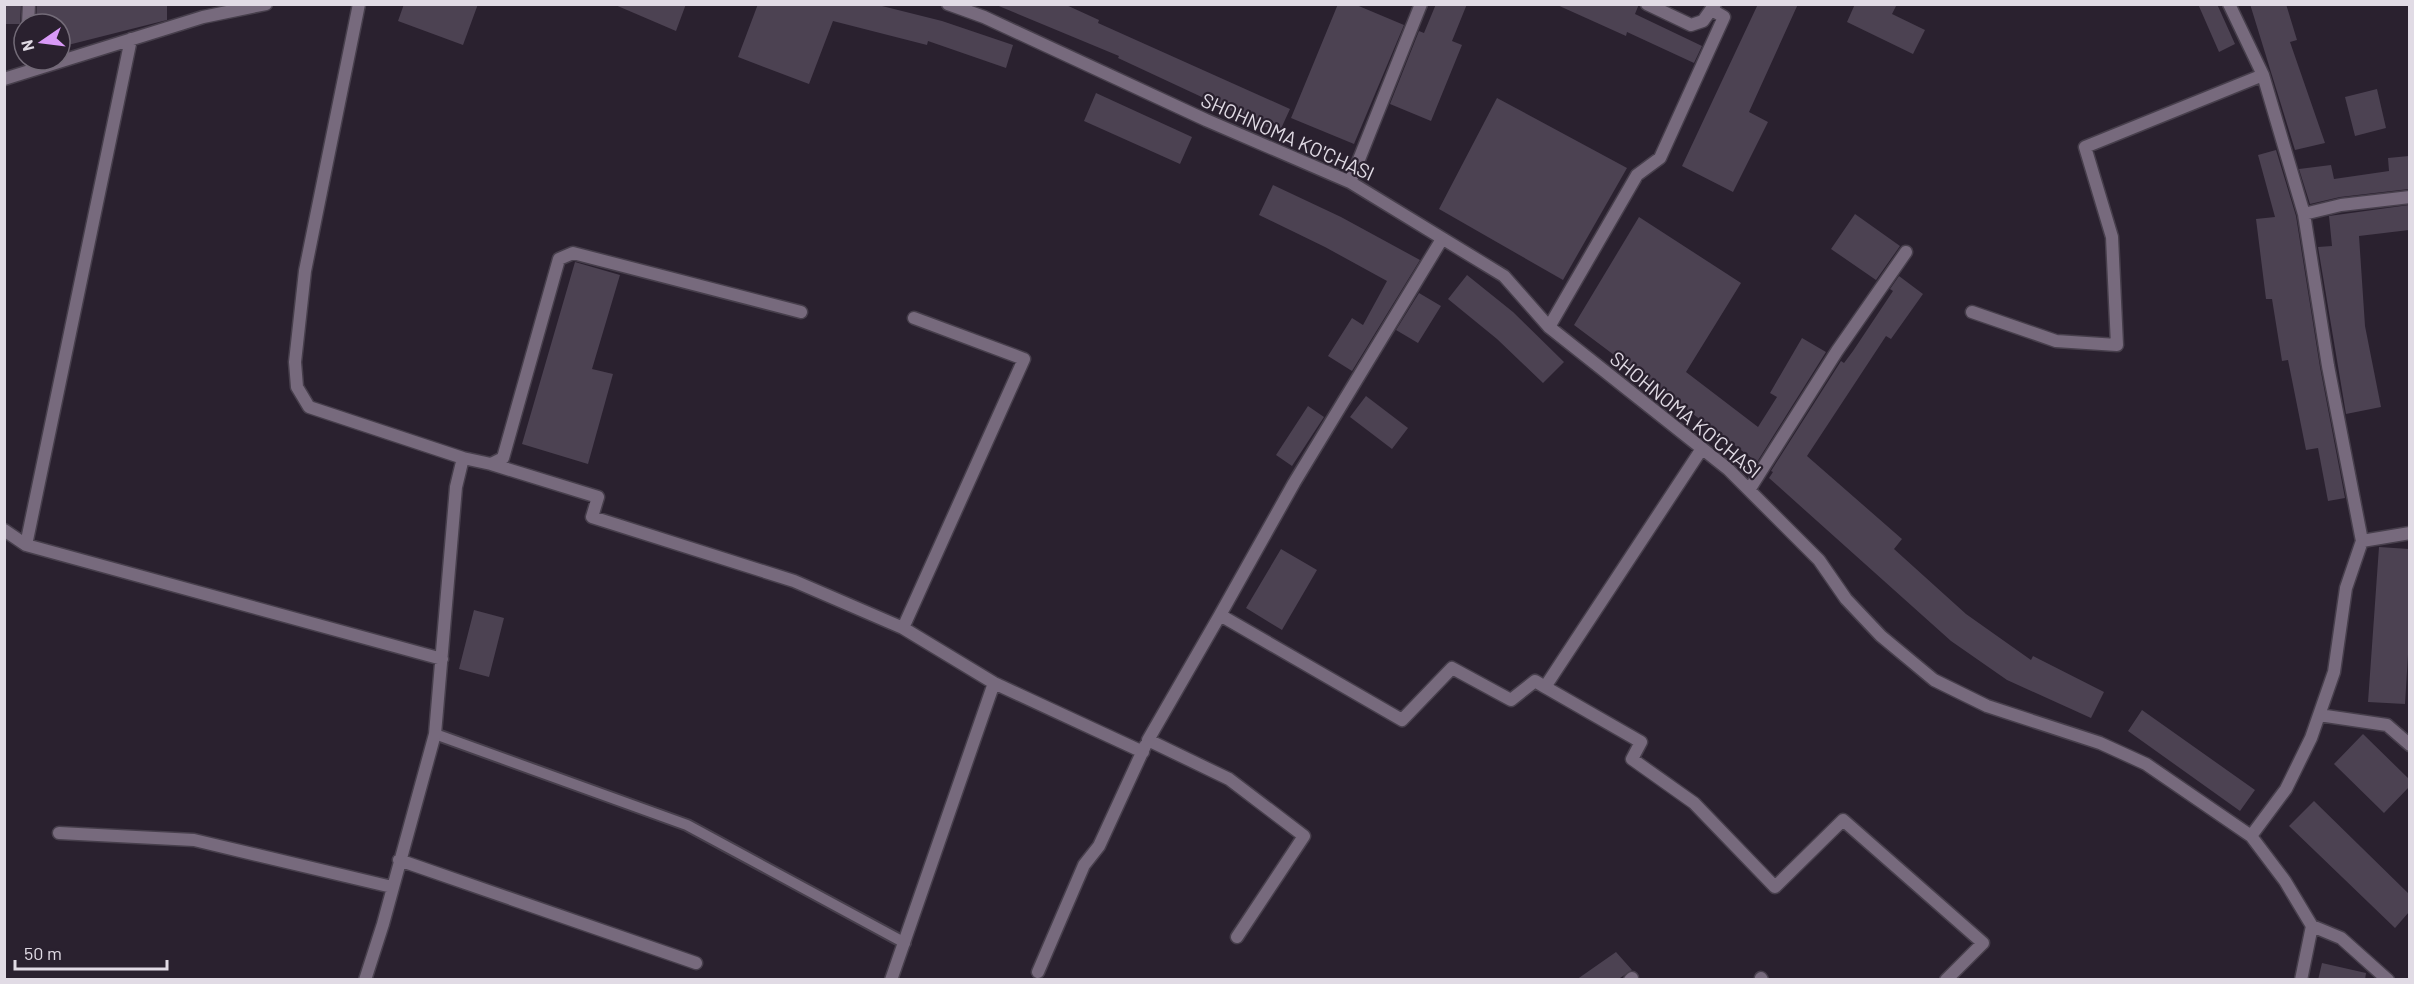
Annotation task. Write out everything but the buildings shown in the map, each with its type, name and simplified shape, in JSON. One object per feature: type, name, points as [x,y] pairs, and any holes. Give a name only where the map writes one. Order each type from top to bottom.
[{"type":"street","points":[[72,54],[203,17],[266,4]]},
{"type":"street","points":[[359,4],[305,271],[295,362],[297,387],[309,407],[463,458],[491,464],[598,497],[592,517],[794,581],[903,628],[994,683],[1143,752]]},
{"type":"street","name":"SHOHNOMA KO'CHASI","points":[[948,4],[984,17],[1206,120],[1350,182],[1504,276],[1549,327],[1701,450],[1728,469],[1819,560],[1846,599],[1881,636],[1934,680],[1987,706],[2100,743],[2146,764],[2251,836],[2285,881],[2312,926]]},
{"type":"street","points":[[1350,182],[1421,4]]},
{"type":"street","points":[[1549,327],[1637,175],[1660,158],[1724,17],[1713,7],[1704,21],[1691,25],[1647,4]]},
{"type":"street","points":[[2229,4],[2263,75],[2304,214],[2328,366],[2362,541],[2346,588],[2334,672],[2311,738],[2286,789],[2251,836]]},
{"type":"street","points":[[26,545],[131,39]]},
{"type":"street","points":[[1972,312],[2056,341],[2117,345],[2112,237],[2085,147],[2263,75]]},
{"type":"street","points":[[2304,214],[2341,205],[2409,197]]},
{"type":"street","points":[[1038,972],[1084,864],[1099,846],[1148,740],[1294,483],[1442,239]]},
{"type":"street","points":[[1749,490],[1837,351],[1906,252]]},
{"type":"street","points":[[491,464],[503,458],[559,259],[564,254],[573,253],[801,312]]},
{"type":"street","points":[[903,628],[1024,359],[914,318]]},
{"type":"street","points":[[1545,687],[1701,450]]},
{"type":"street","points":[[365,980],[435,734],[456,488],[463,458]]},
{"type":"street","points":[[4,530],[26,545],[442,659]]},
{"type":"street","points":[[2362,541],[2409,533]]},
{"type":"street","points":[[1220,615],[1402,720],[1452,668],[1511,700],[1535,681],[1641,742],[1632,759],[1694,803],[1775,886],[1843,820],[1983,943],[1946,980]]},
{"type":"street","points":[[891,980],[994,683]]},
{"type":"street","points":[[2319,715],[2387,725],[2409,745]]},
{"type":"street","points":[[1148,740],[1229,779],[1304,836],[1237,937]]},
{"type":"street","points":[[59,832],[194,840],[392,887]]},
{"type":"street","points":[[399,861],[696,963]]},
{"type":"street","points":[[2301,980],[2312,926],[2341,938],[2388,980]]},
{"type":"lane","points":[[435,734],[687,825],[905,943]]}]
